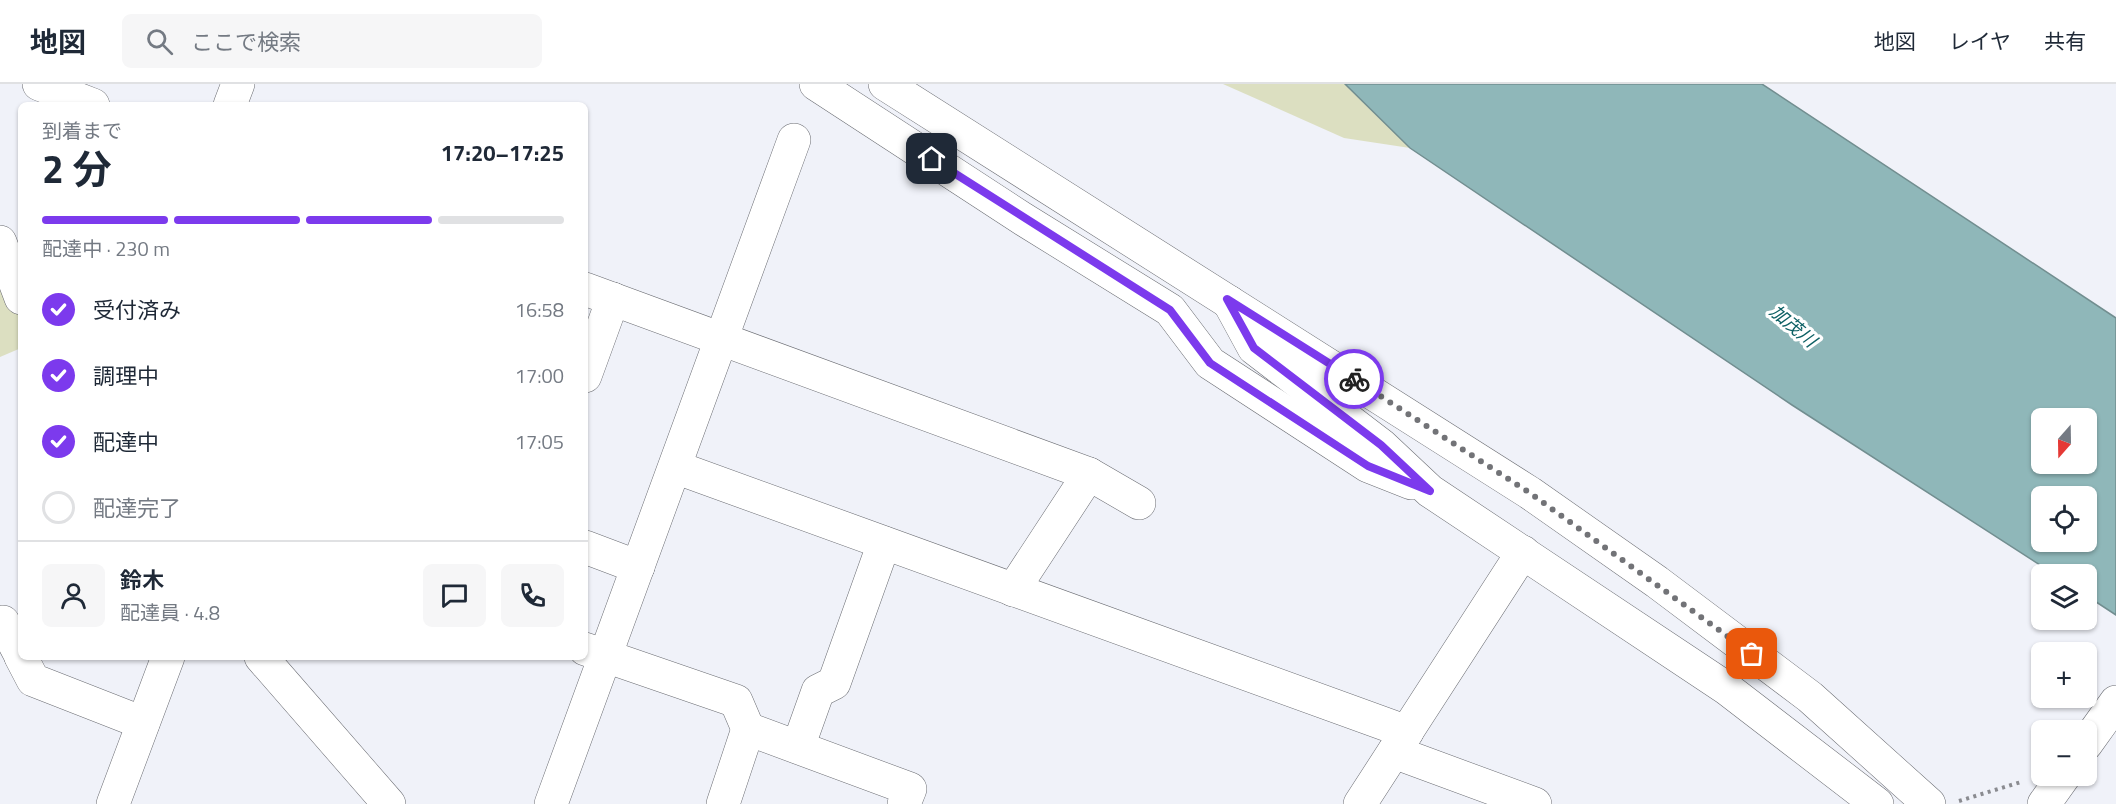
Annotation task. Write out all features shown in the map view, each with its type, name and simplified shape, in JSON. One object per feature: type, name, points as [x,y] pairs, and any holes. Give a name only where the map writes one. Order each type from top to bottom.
[{"type":"street","points":[[39,84],[85,102]]},
{"type":"street","points":[[231,102],[238,84]]},
{"type":"street","points":[[816,84],[1023,219],[1170,310],[1210,363],[1368,466],[1430,491]]},
{"type":"street","points":[[885,84],[1530,493],[1657,582],[1810,697],[1929,804]]},
{"type":"street","points":[[551,804],[595,653],[638,567],[794,140]]},
{"type":"street","points":[[0,242],[18,290]]},
{"type":"street","points":[[588,358],[599,294],[1089,474],[1139,503]]},
{"type":"street","points":[[1227,299],[1254,348],[1381,445],[1430,491],[1726,688],[1877,804]]},
{"type":"street","points":[[675,467],[1013,590],[1400,742],[1535,804]]},
{"type":"street","points":[[1013,590],[1089,474]]},
{"type":"street","points":[[798,747],[818,691],[834,683],[884,543]]},
{"type":"street","points":[[588,548],[638,567]]},
{"type":"street","points":[[1360,804],[1523,552]]},
{"type":"street","points":[[3,622],[18,651]]},
{"type":"street","points":[[595,653],[736,701],[748,729],[723,804]]},
{"type":"street","points":[[23,660],[33,680],[143,723]]},
{"type":"street","points":[[114,804],[167,660]]},
{"type":"street","points":[[264,660],[389,804]]},
{"type":"street","points":[[2097,729],[2116,702]]},
{"type":"street","points":[[748,729],[910,789],[904,804]]},
{"type":"path","points":[[1951,804],[2037,791]]},
{"type":"green space","points":[[1223,84],[1345,84],[1410,148],[1344,138]]},
{"type":"green space","points":[[0,242],[18,290],[18,349],[0,357]]},
{"type":"water","name":"加茂川","points":[[1345,84],[1762,84],[2116,318],[2116,615],[2097,603],[2097,564],[2038,564],[1792,405],[1410,148]]},
{"type":"way so far","points":[[1354,379],[1530,493],[1657,582],[1752,654]]},
{"type":"route","points":[[932,159],[1023,219],[1170,310],[1183,324],[1210,363],[1368,466],[1430,491],[1381,445],[1254,348],[1227,299],[1354,379]]}]
